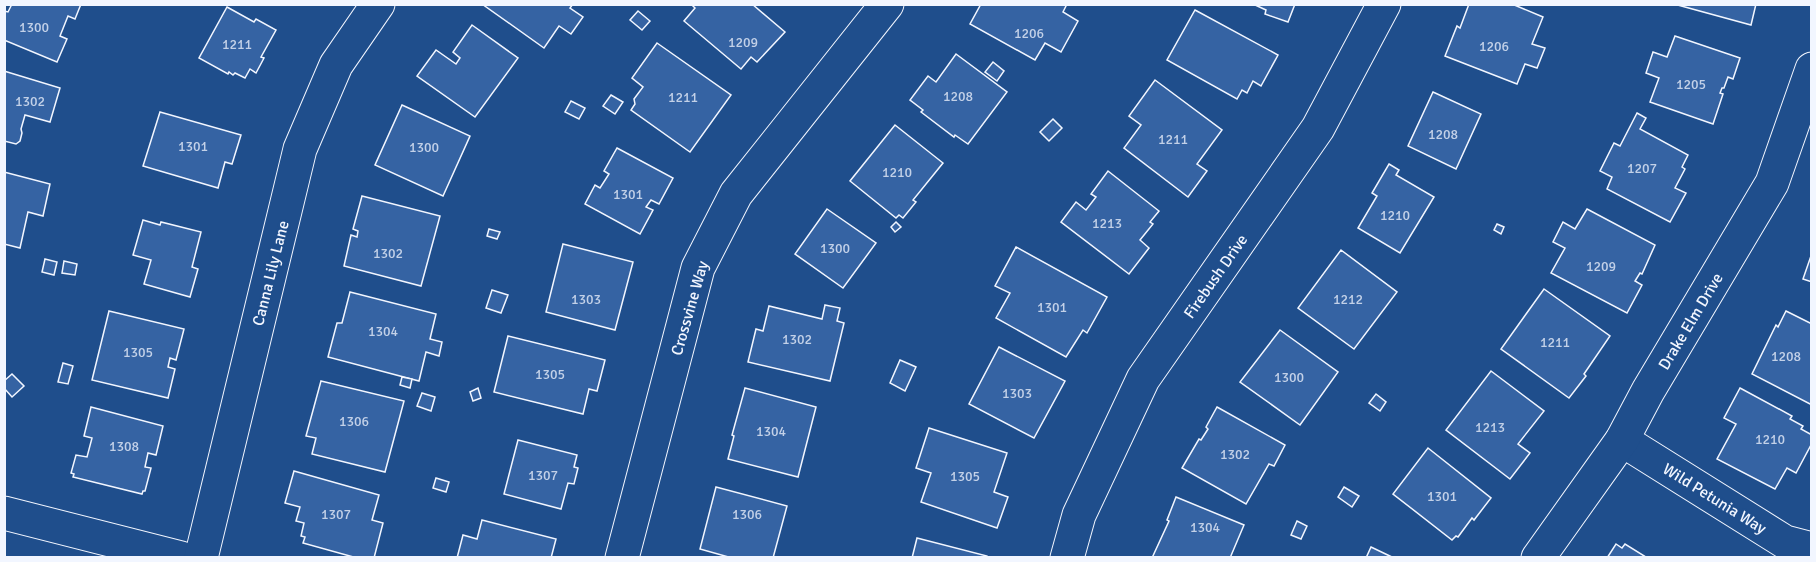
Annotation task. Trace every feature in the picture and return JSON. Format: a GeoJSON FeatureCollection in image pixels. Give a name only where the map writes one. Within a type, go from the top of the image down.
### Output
{"type":"FeatureCollection","features":[{"type":"Feature","properties":{"kind":"street","name":"Canna Lily Lane"},"geometry":{"type":"LineString","coordinates":[[201,558],[300,149],[336,65],[378,4]]}},
{"type":"Feature","properties":{"kind":"street","name":"Crossvine Way"},"geometry":{"type":"LineString","coordinates":[[622,558],[698,268],[736,194],[887,4]]}},
{"type":"Feature","properties":{"kind":"street","name":"Firebush Drive"},"geometry":{"type":"LineString","coordinates":[[1067,558],[1079,515],[1143,379],[1318,128],[1384,4]]}},
{"type":"Feature","properties":{"kind":"street","name":"Drake Elm Drive"},"geometry":{"type":"LineString","coordinates":[[1538,558],[1622,440],[1648,391],[1772,183],[1812,69]]}},
{"type":"Feature","properties":{"kind":"street","name":"Wild Petunia Way"},"geometry":{"type":"LineString","coordinates":[[1622,440],[1785,542],[1812,549]]}},
{"type":"Feature","properties":{"kind":"street"},"geometry":{"type":"LineString","coordinates":[[4,513],[181,558]]}},
{"type":"Feature","properties":{"kind":"building"},"geometry":{"type":"Polygon","coordinates":[[[12,4],[81,4],[75,19],[68,16],[60,36],[67,39],[57,62],[4,40],[4,11],[8,12],[12,4]]]}},
{"type":"Feature","properties":{"kind":"building"},"geometry":{"type":"Polygon","coordinates":[[[482,4],[573,4],[570,8],[583,17],[571,34],[559,26],[544,48],[482,4]]]}},
{"type":"Feature","properties":{"kind":"building"},"geometry":{"type":"Polygon","coordinates":[[[691,4],[752,4],[785,32],[757,62],[751,57],[741,69],[684,21],[695,8],[691,4]]]}},
{"type":"Feature","properties":{"kind":"building"},"geometry":{"type":"Polygon","coordinates":[[[981,4],[1067,4],[1063,12],[1078,21],[1061,52],[1045,43],[1035,60],[970,24],[981,4]]]}},
{"type":"Feature","properties":{"kind":"building"},"geometry":{"type":"Polygon","coordinates":[[[1253,4],[1295,4],[1288,22],[1265,14],[1266,10],[1253,4]]]}},
{"type":"Feature","properties":{"kind":"building"},"geometry":{"type":"Polygon","coordinates":[[[1469,4],[1512,4],[1543,17],[1532,44],[1545,48],[1537,68],[1525,64],[1517,84],[1445,56],[1457,26],[1460,28],[1469,4]]]}},
{"type":"Feature","properties":{"kind":"building"},"geometry":{"type":"Polygon","coordinates":[[[1674,4],[1756,4],[1751,25],[1674,4]]]}},
{"type":"Feature","properties":{"kind":"building"},"geometry":{"type":"Polygon","coordinates":[[[227,7],[254,22],[256,19],[276,30],[261,57],[264,58],[256,73],[250,69],[245,78],[235,73],[233,75],[229,72],[228,74],[199,58],[227,7]]]}},
{"type":"Feature","properties":{"kind":"building"},"geometry":{"type":"Polygon","coordinates":[[[1195,10],[1278,55],[1261,86],[1253,81],[1247,93],[1242,90],[1237,99],[1167,60],[1195,10]]]}},
{"type":"Feature","properties":{"kind":"building"},"geometry":{"type":"Polygon","coordinates":[[[638,11],[650,21],[642,30],[630,20],[638,11]]]}},
{"type":"Feature","properties":{"kind":"building"},"geometry":{"type":"Polygon","coordinates":[[[472,25],[518,58],[475,117],[417,76],[436,50],[456,64],[460,58],[453,52],[472,25]]]}},
{"type":"Feature","properties":{"kind":"building"},"geometry":{"type":"Polygon","coordinates":[[[1675,36],[1740,58],[1733,79],[1728,77],[1722,88],[1720,93],[1723,94],[1713,124],[1650,102],[1659,78],[1646,73],[1653,52],[1667,57],[1675,36]]]}},
{"type":"Feature","properties":{"kind":"building"},"geometry":{"type":"Polygon","coordinates":[[[657,43],[731,95],[690,152],[631,110],[635,104],[634,99],[643,87],[632,78],[657,43]]]}},
{"type":"Feature","properties":{"kind":"building"},"geometry":{"type":"Polygon","coordinates":[[[956,54],[1007,92],[968,144],[955,135],[954,137],[921,112],[923,110],[910,100],[928,76],[936,82],[956,54]]]}},
{"type":"Feature","properties":{"kind":"building"},"geometry":{"type":"Polygon","coordinates":[[[993,62],[1004,71],[997,81],[985,72],[993,62]]]}},
{"type":"Feature","properties":{"kind":"building"},"geometry":{"type":"Polygon","coordinates":[[[4,71],[60,88],[50,122],[25,115],[20,141],[16,144],[4,141],[4,71]]]}},
{"type":"Feature","properties":{"kind":"building"},"geometry":{"type":"Polygon","coordinates":[[[1155,80],[1222,130],[1197,164],[1207,171],[1188,197],[1124,148],[1141,125],[1129,116],[1155,80]]]}},
{"type":"Feature","properties":{"kind":"building"},"geometry":{"type":"Polygon","coordinates":[[[1433,92],[1481,114],[1456,169],[1408,146],[1433,92]]]}},
{"type":"Feature","properties":{"kind":"building"},"geometry":{"type":"Polygon","coordinates":[[[611,95],[623,102],[615,114],[603,106],[611,95]]]}},
{"type":"Feature","properties":{"kind":"building"},"geometry":{"type":"Polygon","coordinates":[[[571,101],[585,108],[579,119],[565,112],[571,101]]]}},
{"type":"Feature","properties":{"kind":"building"},"geometry":{"type":"Polygon","coordinates":[[[402,105],[470,136],[443,196],[375,165],[402,105]]]}},
{"type":"Feature","properties":{"kind":"building"},"geometry":{"type":"Polygon","coordinates":[[[160,112],[241,135],[232,164],[225,162],[218,188],[143,166],[160,112]]]}},
{"type":"Feature","properties":{"kind":"building"},"geometry":{"type":"Polygon","coordinates":[[[1637,113],[1646,118],[1640,129],[1688,155],[1682,167],[1685,169],[1675,188],[1686,193],[1670,222],[1607,189],[1612,177],[1600,171],[1614,143],[1620,146],[1637,113]]]}},
{"type":"Feature","properties":{"kind":"building"},"geometry":{"type":"Polygon","coordinates":[[[1053,119],[1062,128],[1049,141],[1040,132],[1053,119]]]}},
{"type":"Feature","properties":{"kind":"building"},"geometry":{"type":"Polygon","coordinates":[[[895,125],[943,163],[913,200],[916,202],[903,218],[899,215],[896,218],[850,181],[895,125]]]}},
{"type":"Feature","properties":{"kind":"building"},"geometry":{"type":"Polygon","coordinates":[[[617,148],[673,178],[659,204],[651,200],[646,207],[653,210],[640,234],[585,204],[595,185],[600,188],[609,174],[604,171],[617,148]]]}},
{"type":"Feature","properties":{"kind":"building"},"geometry":{"type":"Polygon","coordinates":[[[1389,164],[1399,170],[1396,175],[1434,197],[1400,253],[1358,228],[1377,196],[1372,193],[1389,164]]]}},
{"type":"Feature","properties":{"kind":"building"},"geometry":{"type":"Polygon","coordinates":[[[1108,171],[1159,211],[1150,222],[1153,224],[1140,240],[1149,248],[1129,274],[1061,222],[1076,202],[1086,210],[1096,197],[1091,194],[1108,171]]]}},
{"type":"Feature","properties":{"kind":"building"},"geometry":{"type":"Polygon","coordinates":[[[4,172],[50,184],[43,216],[28,212],[20,248],[4,244],[4,172]]]}},
{"type":"Feature","properties":{"kind":"building"},"geometry":{"type":"Polygon","coordinates":[[[362,196],[440,216],[421,286],[344,266],[351,235],[357,237],[358,231],[353,229],[362,196]]]}},
{"type":"Feature","properties":{"kind":"building"},"geometry":{"type":"Polygon","coordinates":[[[827,209],[876,243],[843,288],[795,254],[827,209]]]}},
{"type":"Feature","properties":{"kind":"building"},"geometry":{"type":"Polygon","coordinates":[[[1587,209],[1655,245],[1642,274],[1640,273],[1635,281],[1642,285],[1627,313],[1551,273],[1565,248],[1553,242],[1563,222],[1575,229],[1587,209]]]}},
{"type":"Feature","properties":{"kind":"building"},"geometry":{"type":"Polygon","coordinates":[[[143,220],[201,232],[192,267],[198,269],[190,297],[144,284],[151,260],[133,255],[143,220]]]}},
{"type":"Feature","properties":{"kind":"building"},"geometry":{"type":"Polygon","coordinates":[[[896,222],[901,227],[895,232],[891,227],[896,222]]]}},
{"type":"Feature","properties":{"kind":"building"},"geometry":{"type":"Polygon","coordinates":[[[1497,224],[1504,227],[1501,234],[1494,230],[1497,224]]]}},
{"type":"Feature","properties":{"kind":"building"},"geometry":{"type":"Polygon","coordinates":[[[489,229],[500,232],[497,239],[487,236],[489,229]]]}},
{"type":"Feature","properties":{"kind":"building"},"geometry":{"type":"Polygon","coordinates":[[[563,244],[633,262],[615,330],[546,312],[563,244]]]}},
{"type":"Feature","properties":{"kind":"building"},"geometry":{"type":"Polygon","coordinates":[[[1016,247],[1107,297],[1087,333],[1083,330],[1066,357],[996,318],[1010,293],[995,286],[1016,247]]]}},
{"type":"Feature","properties":{"kind":"building"},"geometry":{"type":"Polygon","coordinates":[[[1341,250],[1397,292],[1354,349],[1298,308],[1341,250]]]}},
{"type":"Feature","properties":{"kind":"building"},"geometry":{"type":"Polygon","coordinates":[[[1812,253],[1812,282],[1803,279],[1812,253]]]}},
{"type":"Feature","properties":{"kind":"building"},"geometry":{"type":"Polygon","coordinates":[[[45,259],[57,262],[54,275],[42,272],[45,259]]]}},
{"type":"Feature","properties":{"kind":"building"},"geometry":{"type":"Polygon","coordinates":[[[64,261],[77,264],[75,275],[62,273],[64,261]]]}},
{"type":"Feature","properties":{"kind":"building"},"geometry":{"type":"Polygon","coordinates":[[[1544,289],[1610,336],[1584,374],[1586,376],[1569,398],[1501,349],[1544,289]]]}},
{"type":"Feature","properties":{"kind":"building"},"geometry":{"type":"Polygon","coordinates":[[[492,290],[508,295],[501,313],[486,308],[492,290]]]}},
{"type":"Feature","properties":{"kind":"building"},"geometry":{"type":"Polygon","coordinates":[[[350,292],[436,314],[430,339],[442,342],[439,356],[426,352],[419,381],[328,357],[337,323],[342,323],[350,292]]]}},
{"type":"Feature","properties":{"kind":"building"},"geometry":{"type":"Polygon","coordinates":[[[825,305],[840,308],[837,321],[844,323],[830,381],[748,362],[756,329],[763,331],[769,306],[822,319],[825,305]]]}},
{"type":"Feature","properties":{"kind":"building"},"geometry":{"type":"Polygon","coordinates":[[[109,311],[184,329],[176,360],[170,358],[168,367],[175,369],[168,398],[92,380],[109,311]]]}},
{"type":"Feature","properties":{"kind":"building"},"geometry":{"type":"Polygon","coordinates":[[[1786,311],[1812,324],[1812,405],[1752,374],[1776,325],[1778,327],[1786,311]]]}},
{"type":"Feature","properties":{"kind":"building"},"geometry":{"type":"Polygon","coordinates":[[[1280,330],[1338,372],[1300,425],[1240,382],[1280,330]]]}},
{"type":"Feature","properties":{"kind":"building"},"geometry":{"type":"Polygon","coordinates":[[[508,336],[605,360],[597,391],[589,389],[583,414],[494,392],[508,336]]]}},
{"type":"Feature","properties":{"kind":"building"},"geometry":{"type":"Polygon","coordinates":[[[999,347],[1065,381],[1034,438],[969,404],[999,347]]]}},
{"type":"Feature","properties":{"kind":"building"},"geometry":{"type":"Polygon","coordinates":[[[900,360],[916,367],[905,391],[890,383],[900,360]]]}},
{"type":"Feature","properties":{"kind":"building"},"geometry":{"type":"Polygon","coordinates":[[[63,363],[73,366],[68,384],[58,382],[63,363]]]}},
{"type":"Feature","properties":{"kind":"building"},"geometry":{"type":"Polygon","coordinates":[[[1491,371],[1544,411],[1518,444],[1530,453],[1510,479],[1446,430],[1491,371]]]}},
{"type":"Feature","properties":{"kind":"building"},"geometry":{"type":"Polygon","coordinates":[[[12,374],[24,386],[12,397],[4,388],[4,381],[12,374]]]}},
{"type":"Feature","properties":{"kind":"building"},"geometry":{"type":"Polygon","coordinates":[[[402,377],[412,379],[410,388],[400,385],[402,377]]]}},
{"type":"Feature","properties":{"kind":"building"},"geometry":{"type":"Polygon","coordinates":[[[321,381],[404,401],[385,472],[312,454],[316,438],[306,436],[321,381]]]}},
{"type":"Feature","properties":{"kind":"building"},"geometry":{"type":"Polygon","coordinates":[[[478,388],[481,398],[473,401],[470,392],[478,388]]]}},
{"type":"Feature","properties":{"kind":"building"},"geometry":{"type":"Polygon","coordinates":[[[745,388],[816,407],[798,477],[728,459],[745,388]]]}},
{"type":"Feature","properties":{"kind":"building"},"geometry":{"type":"Polygon","coordinates":[[[1740,388],[1792,416],[1790,419],[1803,426],[1801,429],[1812,435],[1812,443],[1796,473],[1787,468],[1775,489],[1717,459],[1736,424],[1724,418],[1740,388]]]}},
{"type":"Feature","properties":{"kind":"building"},"geometry":{"type":"Polygon","coordinates":[[[422,393],[435,397],[431,411],[417,406],[422,393]]]}},
{"type":"Feature","properties":{"kind":"building"},"geometry":{"type":"Polygon","coordinates":[[[1376,394],[1386,402],[1380,411],[1369,403],[1376,394]]]}},
{"type":"Feature","properties":{"kind":"building"},"geometry":{"type":"Polygon","coordinates":[[[91,407],[163,426],[156,455],[148,453],[145,467],[151,468],[145,491],[142,494],[73,477],[74,474],[71,473],[76,455],[87,457],[92,438],[84,436],[91,407]]]}},
{"type":"Feature","properties":{"kind":"building"},"geometry":{"type":"Polygon","coordinates":[[[1217,407],[1285,445],[1274,466],[1269,464],[1246,504],[1182,468],[1199,439],[1201,440],[1208,429],[1206,427],[1217,407]]]}},
{"type":"Feature","properties":{"kind":"building"},"geometry":{"type":"Polygon","coordinates":[[[929,428],[1007,453],[994,492],[1008,497],[997,528],[921,502],[931,473],[916,468],[929,428]]]}},
{"type":"Feature","properties":{"kind":"building"},"geometry":{"type":"Polygon","coordinates":[[[518,440],[577,455],[574,467],[578,468],[574,484],[568,483],[561,509],[504,494],[518,440]]]}},
{"type":"Feature","properties":{"kind":"building"},"geometry":{"type":"Polygon","coordinates":[[[1428,448],[1491,498],[1474,520],[1472,518],[1458,537],[1452,540],[1393,494],[1428,448]]]}},
{"type":"Feature","properties":{"kind":"building"},"geometry":{"type":"Polygon","coordinates":[[[294,471],[379,495],[372,520],[383,523],[374,558],[357,558],[303,543],[305,537],[301,536],[304,523],[296,521],[300,507],[285,503],[294,471]]]}},
{"type":"Feature","properties":{"kind":"building"},"geometry":{"type":"Polygon","coordinates":[[[436,478],[449,482],[446,492],[433,488],[436,478]]]}},
{"type":"Feature","properties":{"kind":"building"},"geometry":{"type":"Polygon","coordinates":[[[716,487],[787,506],[773,558],[732,558],[700,549],[716,487]]]}},
{"type":"Feature","properties":{"kind":"building"},"geometry":{"type":"Polygon","coordinates":[[[1344,487],[1359,496],[1352,507],[1338,497],[1344,487]]]}},
{"type":"Feature","properties":{"kind":"building"},"geometry":{"type":"Polygon","coordinates":[[[1176,497],[1244,525],[1230,558],[1152,558],[1169,521],[1167,520],[1176,497]]]}},
{"type":"Feature","properties":{"kind":"building"},"geometry":{"type":"Polygon","coordinates":[[[482,520],[556,539],[551,558],[457,558],[463,535],[477,539],[482,520]]]}},
{"type":"Feature","properties":{"kind":"building"},"geometry":{"type":"Polygon","coordinates":[[[1297,521],[1307,526],[1301,539],[1291,535],[1297,521]]]}},
{"type":"Feature","properties":{"kind":"building"},"geometry":{"type":"Polygon","coordinates":[[[917,538],[987,556],[987,558],[912,558],[917,538]]]}},
{"type":"Feature","properties":{"kind":"building"},"geometry":{"type":"Polygon","coordinates":[[[1616,544],[1622,548],[1625,544],[1646,557],[1607,558],[1616,544]]]}},
{"type":"Feature","properties":{"kind":"building"},"geometry":{"type":"Polygon","coordinates":[[[1371,547],[1394,558],[1366,558],[1371,547]]]}}]}
